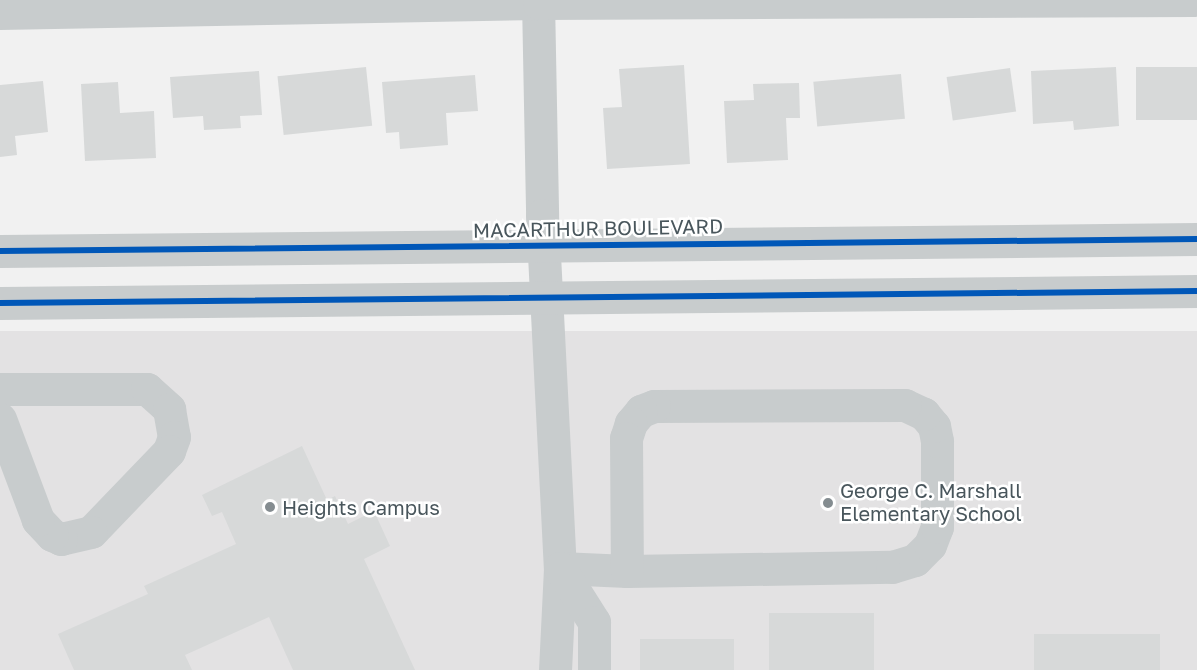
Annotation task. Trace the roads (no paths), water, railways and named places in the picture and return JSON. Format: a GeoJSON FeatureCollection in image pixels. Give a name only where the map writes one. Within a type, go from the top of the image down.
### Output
{"type":"FeatureCollection","features":[{"type":"Feature","properties":{"kind":"street"},"geometry":{"type":"LineString","coordinates":[[0,13],[103,6],[1193,0]]}},
{"type":"Feature","properties":{"kind":"street"},"geometry":{"type":"LineString","coordinates":[[538,2],[544,245],[560,568],[555,670]]}},
{"type":"Feature","properties":{"kind":"street","name":"MACARTHUR BOULEVARD"},"geometry":{"type":"LineString","coordinates":[[0,251],[1197,238]]}},
{"type":"Feature","properties":{"kind":"street"},"geometry":{"type":"LineString","coordinates":[[0,303],[1197,291]]}},
{"type":"Feature","properties":{"kind":"street"},"geometry":{"type":"LineString","coordinates":[[0,389],[147,389],[169,409],[174,437],[169,451],[91,532],[62,539],[52,535],[38,520],[0,419]]}},
{"type":"Feature","properties":{"kind":"street"},"geometry":{"type":"LineString","coordinates":[[560,568],[627,571],[892,567],[915,560],[930,545],[937,527],[938,441],[934,426],[924,414],[905,405],[654,406],[641,411],[632,423],[626,438],[627,571]]}},
{"type":"Feature","properties":{"kind":"street"},"geometry":{"type":"LineString","coordinates":[[560,568],[594,622],[594,670]]}},
{"type":"Feature","properties":{"kind":"place","name":"George C. Marshall Elementary School"},"geometry":{"type":"Point","coordinates":[828,503]}},
{"type":"Feature","properties":{"kind":"place","name":"Heights Campus"},"geometry":{"type":"Point","coordinates":[270,507]}}]}
